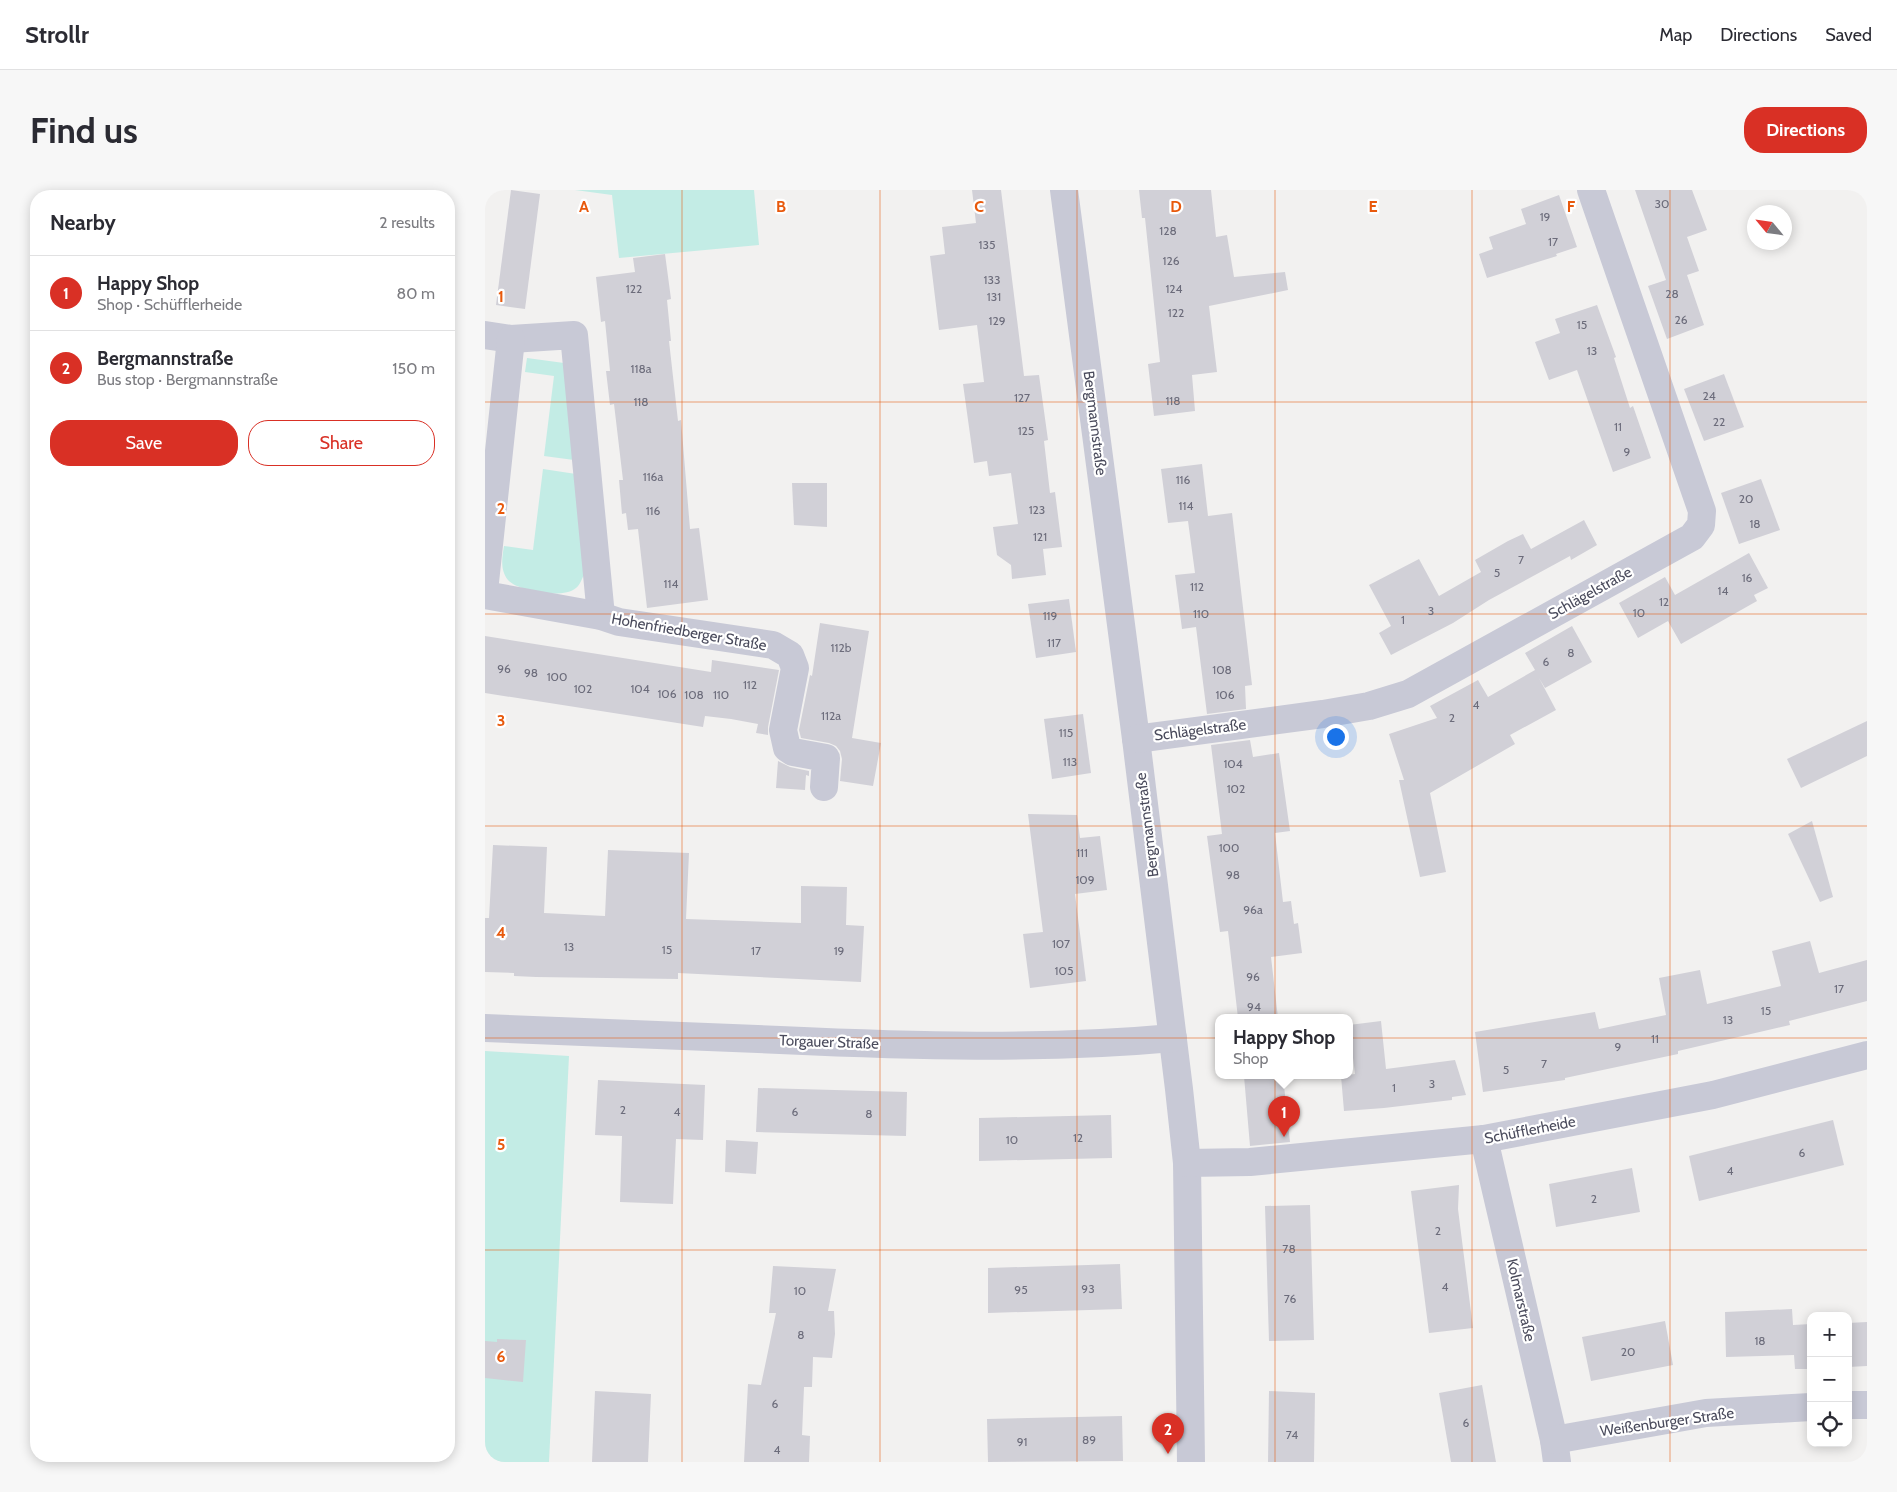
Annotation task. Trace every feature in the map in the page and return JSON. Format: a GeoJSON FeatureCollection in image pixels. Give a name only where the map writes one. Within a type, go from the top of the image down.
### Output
{"type":"FeatureCollection","features":[{"type":"Feature","properties":{"kind":"street","name":"Bergmannstraße"},"geometry":{"type":"LineString","coordinates":[[1064,190],[1136,739],[1187,1163],[1192,1418],[1191,1462]]}},
{"type":"Feature","properties":{"kind":"street","name":"Schlägelstraße"},"geometry":{"type":"LineString","coordinates":[[1136,739],[1323,714],[1369,706],[1408,694],[1692,537],[1701,525],[1702,511],[1591,190]]}},
{"type":"Feature","properties":{"kind":"street","name":"Hohenfriedberger Straße"},"geometry":{"type":"LineString","coordinates":[[485,582],[498,337],[574,335],[601,616]]}},
{"type":"Feature","properties":{"kind":"street","name":"Hohenfriedberger Straße"},"geometry":{"type":"LineString","coordinates":[[485,594],[601,616],[619,622],[773,646],[790,655],[795,668],[783,730],[787,748],[793,752],[826,758],[824,787]]}},
{"type":"Feature","properties":{"kind":"street","name":"Torgauer Straße"},"geometry":{"type":"LineString","coordinates":[[485,1028],[897,1045],[1035,1046],[1116,1043],[1173,1038]]}},
{"type":"Feature","properties":{"kind":"street","name":"Schüfflerheide"},"geometry":{"type":"LineString","coordinates":[[1187,1163],[1250,1162],[1484,1139],[1713,1095],[1867,1055]]}},
{"type":"Feature","properties":{"kind":"street","name":"Kolmarstraße"},"geometry":{"type":"LineString","coordinates":[[1484,1139],[1556,1451]]}},
{"type":"Feature","properties":{"kind":"street"},"geometry":{"type":"LineString","coordinates":[[1852,1406],[1867,1405]]}},
{"type":"Feature","properties":{"kind":"street","name":"Weißenburger Straße"},"geometry":{"type":"LineString","coordinates":[[1556,1451],[1705,1413],[1807,1406]]}},
{"type":"Feature","properties":{"kind":"shaded area"},"geometry":{"type":"Polygon","coordinates":[[[575,190],[754,190],[759,245],[619,258],[612,195],[575,190]]]}},
{"type":"Feature","properties":{"kind":"shaded area"},"geometry":{"type":"Polygon","coordinates":[[[527,358],[564,363],[574,460],[544,456],[554,376],[525,372],[527,358]]]}},
{"type":"Feature","properties":{"kind":"shaded area"},"geometry":{"type":"Polygon","coordinates":[[[543,469],[576,474],[584,574],[576,588],[562,593],[542,593],[522,588],[508,580],[503,568],[504,546],[533,550],[543,469]]]}},
{"type":"Feature","properties":{"kind":"shaded area"},"geometry":{"type":"Polygon","coordinates":[[[485,1051],[569,1056],[549,1462],[485,1462],[485,1051]]]}},
{"type":"Feature","properties":{"kind":"building"},"geometry":{"type":"Polygon","coordinates":[[[511,190],[540,194],[525,309],[496,305],[511,190]]]}},
{"type":"Feature","properties":{"kind":"building"},"geometry":{"type":"Polygon","coordinates":[[[972,190],[1001,190],[1024,376],[1039,375],[1048,440],[1044,441],[1050,493],[1055,492],[1062,547],[1043,549],[1046,575],[1012,579],[1011,565],[997,555],[993,527],[1018,524],[1011,473],[989,476],[987,461],[974,463],[963,384],[984,382],[977,325],[939,330],[930,256],[945,254],[942,227],[976,223],[972,190]]]}},
{"type":"Feature","properties":{"kind":"building"},"geometry":{"type":"Polygon","coordinates":[[[1139,190],[1211,190],[1216,237],[1227,235],[1234,277],[1285,272],[1288,290],[1209,306],[1217,372],[1192,375],[1195,411],[1154,416],[1148,364],[1160,362],[1145,218],[1142,218],[1139,190]]]}},
{"type":"Feature","properties":{"kind":"building"},"geometry":{"type":"Polygon","coordinates":[[[1635,190],[1692,190],[1707,230],[1687,237],[1699,271],[1687,275],[1704,325],[1667,339],[1648,286],[1666,280],[1635,190]]]}},
{"type":"Feature","properties":{"kind":"building"},"geometry":{"type":"Polygon","coordinates":[[[1559,195],[1577,247],[1556,254],[1557,256],[1487,278],[1479,254],[1493,249],[1489,237],[1526,224],[1521,209],[1559,195]]]}},
{"type":"Feature","properties":{"kind":"building"},"geometry":{"type":"Polygon","coordinates":[[[665,254],[671,299],[667,300],[671,341],[669,341],[678,421],[681,420],[690,529],[699,528],[708,600],[647,608],[638,529],[628,530],[626,513],[622,514],[619,480],[623,480],[614,404],[610,405],[606,371],[610,371],[605,321],[601,322],[596,277],[635,272],[633,258],[665,254]]]}},
{"type":"Feature","properties":{"kind":"building"},"geometry":{"type":"Polygon","coordinates":[[[1597,305],[1616,357],[1614,358],[1630,408],[1633,406],[1651,458],[1613,472],[1577,370],[1549,380],[1535,342],[1560,333],[1555,319],[1597,305]]]}},
{"type":"Feature","properties":{"kind":"building"},"geometry":{"type":"Polygon","coordinates":[[[1724,374],[1744,427],[1704,441],[1684,389],[1724,374]]]}},
{"type":"Feature","properties":{"kind":"building"},"geometry":{"type":"Polygon","coordinates":[[[1202,464],[1208,516],[1232,513],[1252,685],[1245,686],[1246,709],[1207,714],[1196,627],[1182,629],[1175,575],[1195,573],[1188,521],[1168,523],[1161,469],[1202,464]]]}},
{"type":"Feature","properties":{"kind":"building"},"geometry":{"type":"Polygon","coordinates":[[[1761,479],[1780,530],[1739,544],[1721,493],[1761,479]]]}},
{"type":"Feature","properties":{"kind":"building"},"geometry":{"type":"Polygon","coordinates":[[[792,483],[827,483],[827,527],[794,525],[792,483]]]}},
{"type":"Feature","properties":{"kind":"building"},"geometry":{"type":"Polygon","coordinates":[[[1584,520],[1597,545],[1571,560],[1570,556],[1489,600],[1453,623],[1391,655],[1379,633],[1391,626],[1369,585],[1419,559],[1439,596],[1481,572],[1475,560],[1508,541],[1523,534],[1531,549],[1584,520]]]}},
{"type":"Feature","properties":{"kind":"building"},"geometry":{"type":"Polygon","coordinates":[[[1749,553],[1768,588],[1754,595],[1757,601],[1681,644],[1668,621],[1638,638],[1619,603],[1665,577],[1675,595],[1749,553]]]}},
{"type":"Feature","properties":{"kind":"building"},"geometry":{"type":"Polygon","coordinates":[[[1069,599],[1076,652],[1036,658],[1028,604],[1069,599]]]}},
{"type":"Feature","properties":{"kind":"building"},"geometry":{"type":"Polygon","coordinates":[[[820,623],[869,631],[852,738],[881,743],[873,786],[840,781],[842,759],[840,751],[836,746],[801,738],[799,730],[810,675],[812,676],[820,623]]]}},
{"type":"Feature","properties":{"kind":"building"},"geometry":{"type":"Polygon","coordinates":[[[1572,626],[1592,662],[1545,688],[1539,678],[1556,710],[1510,735],[1515,744],[1430,793],[1446,872],[1420,877],[1399,780],[1404,780],[1389,734],[1437,718],[1430,706],[1478,680],[1488,697],[1535,670],[1525,653],[1572,626]]]}},
{"type":"Feature","properties":{"kind":"building"},"geometry":{"type":"Polygon","coordinates":[[[485,636],[711,672],[712,660],[779,670],[768,735],[756,733],[758,724],[731,719],[705,716],[703,727],[485,693],[485,636]]]}},
{"type":"Feature","properties":{"kind":"building"},"geometry":{"type":"Polygon","coordinates":[[[1083,714],[1091,773],[1052,779],[1044,719],[1083,714]]]}},
{"type":"Feature","properties":{"kind":"building"},"geometry":{"type":"Polygon","coordinates":[[[1867,721],[1867,756],[1801,788],[1787,759],[1867,721]]]}},
{"type":"Feature","properties":{"kind":"building"},"geometry":{"type":"Polygon","coordinates":[[[1250,740],[1253,757],[1279,753],[1290,831],[1275,833],[1283,902],[1291,901],[1294,924],[1298,923],[1302,953],[1271,957],[1278,1014],[1238,1014],[1228,931],[1220,932],[1207,836],[1222,834],[1211,745],[1250,740]]]}},
{"type":"Feature","properties":{"kind":"building"},"geometry":{"type":"Polygon","coordinates":[[[778,761],[790,767],[809,771],[809,776],[806,775],[805,790],[776,788],[778,761]]]}},
{"type":"Feature","properties":{"kind":"building"},"geometry":{"type":"Polygon","coordinates":[[[1028,814],[1077,815],[1080,838],[1100,836],[1107,890],[1075,894],[1086,981],[1030,988],[1023,934],[1043,932],[1028,814]]]}},
{"type":"Feature","properties":{"kind":"building"},"geometry":{"type":"Polygon","coordinates":[[[1812,821],[1833,897],[1820,902],[1788,834],[1812,821]]]}},
{"type":"Feature","properties":{"kind":"building"},"geometry":{"type":"Polygon","coordinates":[[[493,845],[547,847],[544,913],[605,916],[608,850],[689,853],[686,919],[801,923],[801,886],[847,887],[846,925],[864,926],[861,982],[678,973],[678,979],[536,977],[514,976],[514,973],[485,972],[485,918],[489,918],[493,845]]]}},
{"type":"Feature","properties":{"kind":"building"},"geometry":{"type":"Polygon","coordinates":[[[1810,941],[1819,973],[1867,960],[1867,1001],[1789,1021],[1790,1025],[1678,1051],[1678,1054],[1565,1078],[1565,1080],[1483,1092],[1475,1032],[1595,1012],[1599,1029],[1666,1015],[1659,978],[1700,970],[1707,1004],[1781,986],[1772,951],[1810,941]]]}},
{"type":"Feature","properties":{"kind":"building"},"geometry":{"type":"Polygon","coordinates":[[[1381,1021],[1386,1069],[1455,1060],[1466,1095],[1452,1097],[1452,1100],[1344,1111],[1341,1079],[1353,1079],[1353,1074],[1355,1074],[1353,1024],[1381,1021]]]}},
{"type":"Feature","properties":{"kind":"building"},"geometry":{"type":"Polygon","coordinates":[[[1244,1079],[1283,1079],[1290,1142],[1250,1146],[1244,1079]]]}},
{"type":"Feature","properties":{"kind":"building"},"geometry":{"type":"Polygon","coordinates":[[[598,1080],[705,1085],[703,1140],[676,1139],[673,1204],[620,1202],[622,1136],[595,1135],[598,1080]]]}},
{"type":"Feature","properties":{"kind":"building"},"geometry":{"type":"Polygon","coordinates":[[[758,1088],[907,1092],[906,1136],[756,1132],[758,1088]]]}},
{"type":"Feature","properties":{"kind":"building"},"geometry":{"type":"Polygon","coordinates":[[[1111,1115],[1112,1158],[979,1161],[979,1118],[1111,1115]]]}},
{"type":"Feature","properties":{"kind":"building"},"geometry":{"type":"Polygon","coordinates":[[[1833,1120],[1844,1165],[1699,1201],[1689,1156],[1833,1120]]]}},
{"type":"Feature","properties":{"kind":"building"},"geometry":{"type":"Polygon","coordinates":[[[726,1140],[758,1142],[756,1174],[725,1172],[726,1140]]]}},
{"type":"Feature","properties":{"kind":"building"},"geometry":{"type":"Polygon","coordinates":[[[1632,1168],[1640,1212],[1556,1227],[1549,1184],[1632,1168]]]}},
{"type":"Feature","properties":{"kind":"building"},"geometry":{"type":"Polygon","coordinates":[[[1459,1185],[1458,1209],[1473,1328],[1429,1333],[1411,1191],[1459,1185]]]}},
{"type":"Feature","properties":{"kind":"building"},"geometry":{"type":"Polygon","coordinates":[[[1310,1205],[1314,1340],[1269,1341],[1265,1206],[1310,1205]]]}},
{"type":"Feature","properties":{"kind":"building"},"geometry":{"type":"Polygon","coordinates":[[[1120,1264],[1122,1309],[988,1313],[988,1268],[1120,1264]]]}},
{"type":"Feature","properties":{"kind":"building"},"geometry":{"type":"Polygon","coordinates":[[[773,1266],[836,1269],[828,1311],[834,1311],[835,1334],[832,1358],[813,1357],[812,1387],[804,1387],[802,1435],[810,1436],[809,1462],[744,1462],[748,1384],[761,1385],[776,1313],[769,1313],[773,1266]]]}},
{"type":"Feature","properties":{"kind":"building"},"geometry":{"type":"Polygon","coordinates":[[[1792,1309],[1793,1325],[1807,1324],[1807,1369],[1795,1369],[1794,1355],[1726,1357],[1725,1312],[1792,1309]]]}},
{"type":"Feature","properties":{"kind":"building"},"geometry":{"type":"Polygon","coordinates":[[[1665,1321],[1673,1365],[1591,1381],[1582,1337],[1665,1321]]]}},
{"type":"Feature","properties":{"kind":"building"},"geometry":{"type":"Polygon","coordinates":[[[1867,1322],[1867,1366],[1852,1367],[1852,1323],[1867,1322]]]}},
{"type":"Feature","properties":{"kind":"building"},"geometry":{"type":"Polygon","coordinates":[[[497,1339],[526,1340],[523,1382],[485,1378],[485,1341],[497,1342],[497,1339]]]}},
{"type":"Feature","properties":{"kind":"building"},"geometry":{"type":"Polygon","coordinates":[[[1482,1385],[1496,1462],[1451,1462],[1439,1393],[1482,1385]]]}},
{"type":"Feature","properties":{"kind":"building"},"geometry":{"type":"Polygon","coordinates":[[[595,1391],[651,1394],[648,1462],[592,1462],[595,1391]]]}},
{"type":"Feature","properties":{"kind":"building"},"geometry":{"type":"Polygon","coordinates":[[[1269,1391],[1315,1393],[1314,1462],[1268,1462],[1269,1391]]]}},
{"type":"Feature","properties":{"kind":"building"},"geometry":{"type":"Polygon","coordinates":[[[1122,1416],[1123,1461],[988,1462],[987,1419],[1122,1416]]]}},
{"type":"Feature","properties":{"kind":"place","name":"Happy Shop"},"geometry":{"type":"Point","coordinates":[1284,1137]}},
{"type":"Feature","properties":{"kind":"place","name":"Bergmannstraße"},"geometry":{"type":"Point","coordinates":[1168,1454]}}]}
